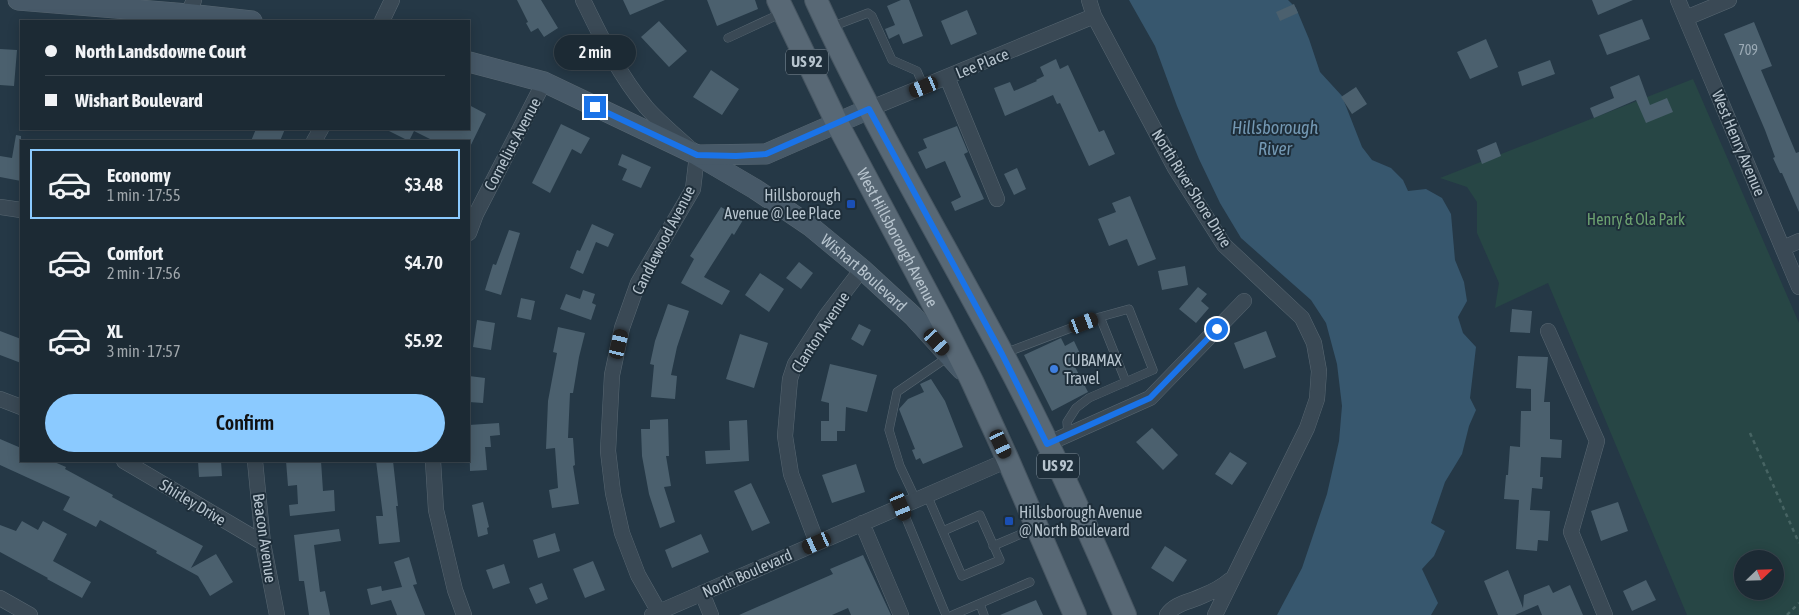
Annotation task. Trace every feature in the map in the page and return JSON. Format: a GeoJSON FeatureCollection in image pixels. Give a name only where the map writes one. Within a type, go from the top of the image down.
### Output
{"type":"FeatureCollection","features":[{"type":"Feature","properties":{"kind":"main road","name":"US 92"},"geometry":{"type":"LineString","coordinates":[[816,0],[869,109],[1002,354],[1076,502],[1125,615]]}},
{"type":"Feature","properties":{"kind":"main road","name":"West Hillsborough Avenue"},"geometry":{"type":"LineString","coordinates":[[781,6],[837,123],[972,381],[1075,615]]}},
{"type":"Feature","properties":{"kind":"street"},"geometry":{"type":"LineString","coordinates":[[18,0],[191,7],[248,20]]}},
{"type":"Feature","properties":{"kind":"street"},"geometry":{"type":"LineString","coordinates":[[382,20],[392,0]]}},
{"type":"Feature","properties":{"kind":"street"},"geometry":{"type":"LineString","coordinates":[[583,0],[607,48],[632,88],[647,108],[697,155],[766,154],[869,109]]}},
{"type":"Feature","properties":{"kind":"street","name":"North River Shore Drive"},"geometry":{"type":"LineString","coordinates":[[1088,0],[1094,16],[1175,168],[1224,244],[1302,318],[1314,343],[1319,371],[1318,390],[1317,399],[1307,428],[1214,615]]}},
{"type":"Feature","properties":{"kind":"street","name":"West Henry Avenue"},"geometry":{"type":"LineString","coordinates":[[1678,0],[1799,287]]}},
{"type":"Feature","properties":{"kind":"street"},"geometry":{"type":"LineString","coordinates":[[1686,18],[1729,0]]}},
{"type":"Feature","properties":{"kind":"street","name":"Lee Place"},"geometry":{"type":"LineString","coordinates":[[869,109],[1094,16]]}},
{"type":"Feature","properties":{"kind":"street","name":"Wishart Boulevard"},"geometry":{"type":"LineString","coordinates":[[470,62],[544,82],[697,155],[755,189],[810,226],[862,269],[913,316],[972,381]]}},
{"type":"Feature","properties":{"kind":"street"},"geometry":{"type":"LineString","coordinates":[[947,77],[997,199]]}},
{"type":"Feature","properties":{"kind":"street","name":"Cornelius Avenue"},"geometry":{"type":"LineString","coordinates":[[470,230],[476,214],[544,82]]}},
{"type":"Feature","properties":{"kind":"street","name":"Candlewood Avenue"},"geometry":{"type":"LineString","coordinates":[[655,614],[622,533],[613,493],[608,451],[612,375],[622,328],[638,283],[693,189],[697,155]]}},
{"type":"Feature","properties":{"kind":"street"},"geometry":{"type":"LineString","coordinates":[[0,206],[20,210]]}},
{"type":"Feature","properties":{"kind":"street"},"geometry":{"type":"LineString","coordinates":[[1783,248],[1799,241]]}},
{"type":"Feature","properties":{"kind":"street","name":"Clanton Avenue"},"geometry":{"type":"LineString","coordinates":[[817,543],[791,474],[786,436],[790,379],[795,364],[826,316],[862,269]]}},
{"type":"Feature","properties":{"kind":"street"},"geometry":{"type":"LineString","coordinates":[[1047,444],[1150,398],[1244,302]]}},
{"type":"Feature","properties":{"kind":"street"},"geometry":{"type":"LineString","coordinates":[[1548,330],[1597,441],[1571,532],[1606,615]]}},
{"type":"Feature","properties":{"kind":"street"},"geometry":{"type":"LineString","coordinates":[[0,399],[20,407]]}},
{"type":"Feature","properties":{"kind":"street","name":"North Boulevard"},"geometry":{"type":"LineString","coordinates":[[655,614],[1008,460]]}},
{"type":"Feature","properties":{"kind":"street","name":"Shirley Drive"},"geometry":{"type":"LineString","coordinates":[[126,462],[263,543]]}},
{"type":"Feature","properties":{"kind":"street","name":"Beacon Avenue"},"geometry":{"type":"LineString","coordinates":[[255,462],[263,543],[277,615]]}},
{"type":"Feature","properties":{"kind":"street"},"geometry":{"type":"LineString","coordinates":[[433,462],[436,510],[455,590],[464,615]]}},
{"type":"Feature","properties":{"kind":"street"},"geometry":{"type":"LineString","coordinates":[[862,523],[901,615]]}},
{"type":"Feature","properties":{"kind":"street"},"geometry":{"type":"LineString","coordinates":[[1168,615],[1173,607],[1223,586],[1231,579]]}},
{"type":"Feature","properties":{"kind":"street"},"geometry":{"type":"LineString","coordinates":[[702,593],[711,615]]}},
{"type":"Feature","properties":{"kind":"street"},"geometry":{"type":"LineString","coordinates":[[0,598],[30,615]]}},
{"type":"Feature","properties":{"kind":"lane"},"geometry":{"type":"LineString","coordinates":[[728,38],[781,6]]}},
{"type":"Feature","properties":{"kind":"lane"},"geometry":{"type":"LineString","coordinates":[[829,28],[868,13],[872,16],[892,60],[917,71],[924,87]]}},
{"type":"Feature","properties":{"kind":"lane"},"geometry":{"type":"LineString","coordinates":[[1002,354],[1100,317],[1129,309],[1153,370],[1089,398],[1076,408],[1067,422],[1068,435]]}},
{"type":"Feature","properties":{"kind":"lane"},"geometry":{"type":"LineString","coordinates":[[1100,317],[1126,382]]}},
{"type":"Feature","properties":{"kind":"lane"},"geometry":{"type":"LineString","coordinates":[[943,531],[980,515],[1000,560],[962,576],[943,531],[900,466],[889,430],[897,392],[949,356]]}},
{"type":"Feature","properties":{"kind":"lane"},"geometry":{"type":"LineString","coordinates":[[901,506],[946,615]]}},
{"type":"Feature","properties":{"kind":"lane"},"geometry":{"type":"LineString","coordinates":[[993,546],[1037,527]]}},
{"type":"Feature","properties":{"kind":"lane"},"geometry":{"type":"LineString","coordinates":[[953,615],[1030,582]]}},
{"type":"Feature","properties":{"kind":"lane"},"geometry":{"type":"LineString","coordinates":[[980,604],[984,615]]}},
{"type":"Feature","properties":{"kind":"path"},"geometry":{"type":"LineString","coordinates":[[1750,433],[1799,543]]}},
{"type":"Feature","properties":{"kind":"path"},"geometry":{"type":"LineString","coordinates":[[1787,615],[1799,603]]}},
{"type":"Feature","properties":{"kind":"green space","name":"Henry & Ola Park"},"geometry":{"type":"Polygon","coordinates":[[[1693,79],[1799,323],[1799,615],[1687,615],[1548,283],[1495,308],[1499,283],[1477,233],[1477,202],[1467,187],[1440,178],[1693,79]]]}},
{"type":"Feature","properties":{"kind":"water","name":"Hillsborough River"},"geometry":{"type":"Polygon","coordinates":[[[1129,0],[1288,0],[1296,8],[1320,72],[1342,96],[1362,147],[1372,160],[1391,168],[1403,180],[1408,191],[1426,189],[1442,198],[1451,214],[1455,260],[1464,282],[1467,301],[1458,317],[1463,333],[1476,347],[1470,398],[1476,410],[1469,426],[1462,454],[1445,482],[1431,523],[1445,531],[1434,556],[1422,569],[1438,603],[1431,615],[1277,615],[1302,568],[1327,494],[1339,441],[1342,406],[1337,364],[1326,323],[1311,300],[1241,238],[1220,203],[1177,106],[1155,46],[1129,0]]]}},
{"type":"Feature","properties":{"kind":"building"},"geometry":{"type":"Polygon","coordinates":[[[517,0],[541,0],[558,28],[544,37],[538,28],[531,32],[517,0]]]}},
{"type":"Feature","properties":{"kind":"building"},"geometry":{"type":"Polygon","coordinates":[[[623,0],[665,0],[630,15],[623,0]]]}},
{"type":"Feature","properties":{"kind":"building"},"geometry":{"type":"Polygon","coordinates":[[[707,0],[755,0],[758,9],[717,26],[707,0]]]}},
{"type":"Feature","properties":{"kind":"building"},"geometry":{"type":"Polygon","coordinates":[[[901,0],[909,0],[923,36],[903,44],[899,34],[889,39],[885,29],[895,25],[887,6],[901,0]]]}},
{"type":"Feature","properties":{"kind":"building"},"geometry":{"type":"Polygon","coordinates":[[[1592,0],[1633,0],[1598,15],[1592,0]]]}},
{"type":"Feature","properties":{"kind":"building"},"geometry":{"type":"Polygon","coordinates":[[[1294,4],[1298,13],[1280,21],[1276,12],[1294,4]]]}},
{"type":"Feature","properties":{"kind":"building"},"geometry":{"type":"Polygon","coordinates":[[[967,10],[977,34],[951,45],[941,21],[967,10]]]}},
{"type":"Feature","properties":{"kind":"building"},"geometry":{"type":"Polygon","coordinates":[[[1642,19],[1650,39],[1607,55],[1599,35],[1642,19]]]}},
{"type":"Feature","properties":{"kind":"building"},"geometry":{"type":"Polygon","coordinates":[[[659,21],[687,51],[669,67],[641,37],[659,21]]]}},
{"type":"Feature","properties":{"kind":"building"},"geometry":{"type":"Polygon","coordinates":[[[1754,22],[1772,66],[1761,70],[1796,153],[1799,152],[1799,212],[1782,173],[1780,173],[1773,158],[1775,157],[1765,130],[1724,34],[1754,22]]]}},
{"type":"Feature","properties":{"kind":"building"},"geometry":{"type":"Polygon","coordinates":[[[1486,39],[1498,67],[1470,79],[1457,52],[1486,39]]]}},
{"type":"Feature","properties":{"kind":"building"},"geometry":{"type":"Polygon","coordinates":[[[0,49],[17,50],[14,86],[0,85],[0,49]]]}},
{"type":"Feature","properties":{"kind":"building"},"geometry":{"type":"Polygon","coordinates":[[[1056,59],[1060,69],[1068,65],[1099,132],[1104,130],[1115,154],[1089,166],[1060,103],[1057,104],[1053,95],[1005,116],[994,88],[1010,82],[1014,91],[1037,81],[1044,76],[1040,67],[1056,59]]]}},
{"type":"Feature","properties":{"kind":"building"},"geometry":{"type":"Polygon","coordinates":[[[1550,60],[1555,74],[1522,86],[1518,72],[1550,60]]]}},
{"type":"Feature","properties":{"kind":"building"},"geometry":{"type":"Polygon","coordinates":[[[711,70],[739,89],[722,115],[693,97],[711,70]]]}},
{"type":"Feature","properties":{"kind":"building"},"geometry":{"type":"Polygon","coordinates":[[[1639,75],[1650,105],[1667,98],[1673,112],[1646,123],[1636,100],[1594,118],[1590,108],[1614,98],[1610,87],[1639,75]]]}},
{"type":"Feature","properties":{"kind":"building"},"geometry":{"type":"Polygon","coordinates":[[[1356,87],[1367,104],[1352,114],[1341,97],[1356,87]]]}},
{"type":"Feature","properties":{"kind":"building"},"geometry":{"type":"Polygon","coordinates":[[[470,106],[486,114],[470,147],[470,140],[432,140],[414,131],[410,140],[387,130],[470,130],[470,106]]]}},
{"type":"Feature","properties":{"kind":"building"},"geometry":{"type":"Polygon","coordinates":[[[561,124],[590,138],[581,154],[572,149],[550,193],[532,183],[561,124]]]}},
{"type":"Feature","properties":{"kind":"building"},"geometry":{"type":"Polygon","coordinates":[[[957,126],[968,152],[964,154],[984,199],[955,211],[951,202],[961,197],[945,161],[926,169],[918,152],[927,148],[923,139],[957,126]]]}},
{"type":"Feature","properties":{"kind":"building"},"geometry":{"type":"Polygon","coordinates":[[[256,130],[285,130],[280,140],[251,140],[256,130]]]}},
{"type":"Feature","properties":{"kind":"building"},"geometry":{"type":"Polygon","coordinates":[[[16,135],[21,136],[20,181],[0,177],[0,156],[12,158],[16,135]]]}},
{"type":"Feature","properties":{"kind":"building"},"geometry":{"type":"Polygon","coordinates":[[[1496,142],[1501,156],[1482,164],[1477,150],[1496,142]]]}},
{"type":"Feature","properties":{"kind":"building"},"geometry":{"type":"Polygon","coordinates":[[[622,154],[651,167],[641,188],[622,180],[627,169],[618,165],[622,154]]]}},
{"type":"Feature","properties":{"kind":"building"},"geometry":{"type":"Polygon","coordinates":[[[1017,168],[1026,189],[1014,195],[1004,174],[1017,168]]]}},
{"type":"Feature","properties":{"kind":"building"},"geometry":{"type":"Polygon","coordinates":[[[1130,196],[1156,259],[1138,266],[1127,239],[1109,246],[1098,219],[1116,212],[1112,203],[1130,196]]]}},
{"type":"Feature","properties":{"kind":"building"},"geometry":{"type":"Polygon","coordinates":[[[721,207],[743,220],[734,235],[732,233],[704,277],[730,291],[722,305],[681,283],[694,259],[690,256],[721,207]]]}},
{"type":"Feature","properties":{"kind":"building"},"geometry":{"type":"Polygon","coordinates":[[[592,224],[614,234],[608,247],[596,242],[583,274],[570,268],[577,250],[580,251],[592,224]]]}},
{"type":"Feature","properties":{"kind":"building"},"geometry":{"type":"Polygon","coordinates":[[[509,230],[520,233],[501,295],[485,290],[493,264],[496,265],[509,230]]]}},
{"type":"Feature","properties":{"kind":"building"},"geometry":{"type":"Polygon","coordinates":[[[799,262],[813,273],[801,289],[786,278],[799,262]]]}},
{"type":"Feature","properties":{"kind":"building"},"geometry":{"type":"Polygon","coordinates":[[[1185,266],[1188,285],[1162,290],[1158,271],[1185,266]]]}},
{"type":"Feature","properties":{"kind":"building"},"geometry":{"type":"Polygon","coordinates":[[[760,273],[784,289],[769,312],[745,295],[760,273]]]}},
{"type":"Feature","properties":{"kind":"building"},"geometry":{"type":"Polygon","coordinates":[[[1198,287],[1207,294],[1201,301],[1209,308],[1196,323],[1179,309],[1198,287]]]}},
{"type":"Feature","properties":{"kind":"building"},"geometry":{"type":"Polygon","coordinates":[[[583,290],[595,294],[592,303],[596,305],[591,320],[560,309],[566,294],[580,299],[583,290]]]}},
{"type":"Feature","properties":{"kind":"building"},"geometry":{"type":"Polygon","coordinates":[[[521,298],[535,301],[531,320],[517,317],[521,298]]]}},
{"type":"Feature","properties":{"kind":"building"},"geometry":{"type":"Polygon","coordinates":[[[668,304],[689,311],[677,347],[671,375],[677,376],[675,399],[651,397],[654,365],[650,364],[655,341],[668,304]]]}},
{"type":"Feature","properties":{"kind":"building"},"geometry":{"type":"Polygon","coordinates":[[[1512,309],[1532,311],[1530,333],[1510,332],[1512,309]]]}},
{"type":"Feature","properties":{"kind":"building"},"geometry":{"type":"Polygon","coordinates":[[[477,320],[495,323],[491,350],[473,347],[477,320]]]}},
{"type":"Feature","properties":{"kind":"building"},"geometry":{"type":"Polygon","coordinates":[[[859,324],[871,330],[863,346],[851,339],[859,324]]]}},
{"type":"Feature","properties":{"kind":"building"},"geometry":{"type":"Polygon","coordinates":[[[558,327],[585,333],[573,393],[570,393],[568,438],[573,438],[575,465],[573,466],[579,504],[552,508],[549,490],[558,488],[555,448],[546,449],[548,401],[557,353],[553,352],[558,327]]]}},
{"type":"Feature","properties":{"kind":"building"},"geometry":{"type":"Polygon","coordinates":[[[0,331],[20,339],[20,363],[0,355],[0,331]]]}},
{"type":"Feature","properties":{"kind":"building"},"geometry":{"type":"Polygon","coordinates":[[[1266,331],[1276,357],[1244,369],[1234,343],[1266,331]]]}},
{"type":"Feature","properties":{"kind":"building"},"geometry":{"type":"Polygon","coordinates":[[[740,334],[768,343],[754,388],[726,379],[740,334]]]}},
{"type":"Feature","properties":{"kind":"building","name":"CUBAMAX Travel"},"geometry":{"type":"Polygon","coordinates":[[[1061,338],[1065,346],[1074,341],[1083,360],[1074,365],[1088,392],[1052,411],[1024,355],[1061,338]]]}},
{"type":"Feature","properties":{"kind":"building"},"geometry":{"type":"Polygon","coordinates":[[[1518,356],[1548,357],[1544,402],[1550,402],[1550,439],[1562,440],[1561,458],[1541,457],[1540,477],[1543,477],[1542,489],[1532,488],[1530,510],[1550,511],[1548,541],[1538,540],[1537,551],[1516,549],[1519,500],[1504,499],[1510,446],[1520,447],[1521,411],[1531,411],[1531,389],[1516,388],[1518,356]]]}},
{"type":"Feature","properties":{"kind":"building"},"geometry":{"type":"Polygon","coordinates":[[[830,364],[877,375],[867,412],[846,407],[845,431],[837,431],[837,441],[821,441],[821,421],[829,421],[829,403],[821,401],[830,364]]]}},
{"type":"Feature","properties":{"kind":"building"},"geometry":{"type":"Polygon","coordinates":[[[470,376],[485,378],[483,403],[470,402],[470,376]]]}},
{"type":"Feature","properties":{"kind":"building"},"geometry":{"type":"Polygon","coordinates":[[[931,379],[945,401],[963,447],[923,464],[920,458],[916,460],[912,450],[915,449],[899,409],[908,399],[924,392],[920,384],[931,379]]]}},
{"type":"Feature","properties":{"kind":"building"},"geometry":{"type":"Polygon","coordinates":[[[668,419],[669,456],[666,456],[671,486],[664,487],[675,522],[660,528],[649,494],[642,456],[641,429],[650,429],[650,420],[668,419]]]}},
{"type":"Feature","properties":{"kind":"building"},"geometry":{"type":"Polygon","coordinates":[[[747,420],[749,461],[706,464],[705,451],[730,450],[729,421],[747,420]]]}},
{"type":"Feature","properties":{"kind":"building"},"geometry":{"type":"Polygon","coordinates":[[[499,423],[500,435],[490,436],[491,447],[485,447],[487,470],[470,471],[470,425],[499,423]]]}},
{"type":"Feature","properties":{"kind":"building"},"geometry":{"type":"Polygon","coordinates":[[[1152,428],[1178,455],[1163,470],[1136,442],[1152,428]]]}},
{"type":"Feature","properties":{"kind":"building"},"geometry":{"type":"Polygon","coordinates":[[[0,439],[20,448],[20,462],[54,462],[66,467],[65,469],[113,495],[112,497],[203,546],[191,568],[216,554],[233,582],[210,596],[198,576],[100,520],[96,527],[63,510],[70,497],[0,465],[0,439]]]}},
{"type":"Feature","properties":{"kind":"building"},"geometry":{"type":"Polygon","coordinates":[[[1230,452],[1247,463],[1232,485],[1215,474],[1230,452]]]}},
{"type":"Feature","properties":{"kind":"building"},"geometry":{"type":"Polygon","coordinates":[[[198,462],[221,462],[222,476],[199,477],[198,462]]]}},
{"type":"Feature","properties":{"kind":"building"},"geometry":{"type":"Polygon","coordinates":[[[286,462],[321,462],[323,491],[334,490],[335,511],[290,516],[289,505],[298,504],[297,485],[288,486],[286,462]]]}},
{"type":"Feature","properties":{"kind":"building"},"geometry":{"type":"Polygon","coordinates":[[[376,462],[393,462],[400,542],[379,544],[376,516],[383,516],[376,462]]]}},
{"type":"Feature","properties":{"kind":"building"},"geometry":{"type":"Polygon","coordinates":[[[856,464],[865,492],[832,503],[822,475],[856,464]]]}},
{"type":"Feature","properties":{"kind":"building"},"geometry":{"type":"Polygon","coordinates":[[[751,483],[770,523],[752,531],[734,491],[751,483]]]}},
{"type":"Feature","properties":{"kind":"building"},"geometry":{"type":"Polygon","coordinates":[[[483,502],[489,527],[487,528],[488,534],[478,537],[472,505],[483,502]]]}},
{"type":"Feature","properties":{"kind":"building"},"geometry":{"type":"Polygon","coordinates":[[[1618,502],[1628,531],[1601,541],[1591,511],[1618,502]]]}},
{"type":"Feature","properties":{"kind":"building"},"geometry":{"type":"Polygon","coordinates":[[[22,521],[38,530],[43,521],[67,534],[53,561],[91,582],[82,598],[0,552],[0,525],[16,531],[22,521]]]}},
{"type":"Feature","properties":{"kind":"building"},"geometry":{"type":"Polygon","coordinates":[[[339,529],[341,541],[314,545],[320,592],[325,591],[330,615],[309,615],[304,581],[299,581],[294,535],[339,529]]]}},
{"type":"Feature","properties":{"kind":"building"},"geometry":{"type":"Polygon","coordinates":[[[555,533],[560,551],[538,558],[533,540],[555,533]]]}},
{"type":"Feature","properties":{"kind":"building"},"geometry":{"type":"Polygon","coordinates":[[[701,534],[709,552],[672,568],[665,550],[701,534]]]}},
{"type":"Feature","properties":{"kind":"building"},"geometry":{"type":"Polygon","coordinates":[[[1165,546],[1187,560],[1173,582],[1151,568],[1165,546]]]}},
{"type":"Feature","properties":{"kind":"building"},"geometry":{"type":"Polygon","coordinates":[[[863,555],[891,615],[851,615],[848,608],[832,615],[739,615],[833,574],[830,569],[863,555]]]}},
{"type":"Feature","properties":{"kind":"building"},"geometry":{"type":"Polygon","coordinates":[[[409,557],[417,584],[413,585],[425,615],[397,615],[391,600],[371,605],[367,589],[381,586],[382,591],[402,587],[394,562],[409,557]]]}},
{"type":"Feature","properties":{"kind":"building"},"geometry":{"type":"Polygon","coordinates":[[[593,561],[605,590],[585,598],[573,569],[593,561]]]}},
{"type":"Feature","properties":{"kind":"building"},"geometry":{"type":"Polygon","coordinates":[[[504,564],[510,583],[493,589],[486,570],[504,564]]]}},
{"type":"Feature","properties":{"kind":"building"},"geometry":{"type":"Polygon","coordinates":[[[1508,570],[1523,608],[1524,595],[1549,585],[1553,593],[1570,585],[1583,615],[1542,615],[1538,605],[1515,615],[1498,615],[1484,581],[1508,570]]]}},
{"type":"Feature","properties":{"kind":"building"},"geometry":{"type":"Polygon","coordinates":[[[1646,580],[1656,600],[1632,611],[1623,591],[1646,580]]]}},
{"type":"Feature","properties":{"kind":"building"},"geometry":{"type":"Polygon","coordinates":[[[542,583],[548,599],[536,604],[529,588],[542,583]]]}},
{"type":"Feature","properties":{"kind":"building"},"geometry":{"type":"Polygon","coordinates":[[[1036,600],[1043,615],[1000,615],[1036,600]]]}},
{"type":"Feature","properties":{"kind":"place","name":"Hillsborough Avenue @ Lee Place"},"geometry":{"type":"Point","coordinates":[851,204]}},
{"type":"Feature","properties":{"kind":"place","name":"CUBAMAX Travel"},"geometry":{"type":"Point","coordinates":[1054,369]}},
{"type":"Feature","properties":{"kind":"place","name":"Hillsborough Avenue @ North Boulevard"},"geometry":{"type":"Point","coordinates":[1009,521]}},
{"type":"Feature","properties":{"kind":"route"},"geometry":{"type":"LineString","coordinates":[[595,107],[697,155],[736,156],[766,154],[869,109],[1002,354],[1047,444],[1150,398],[1217,329]]}}]}
